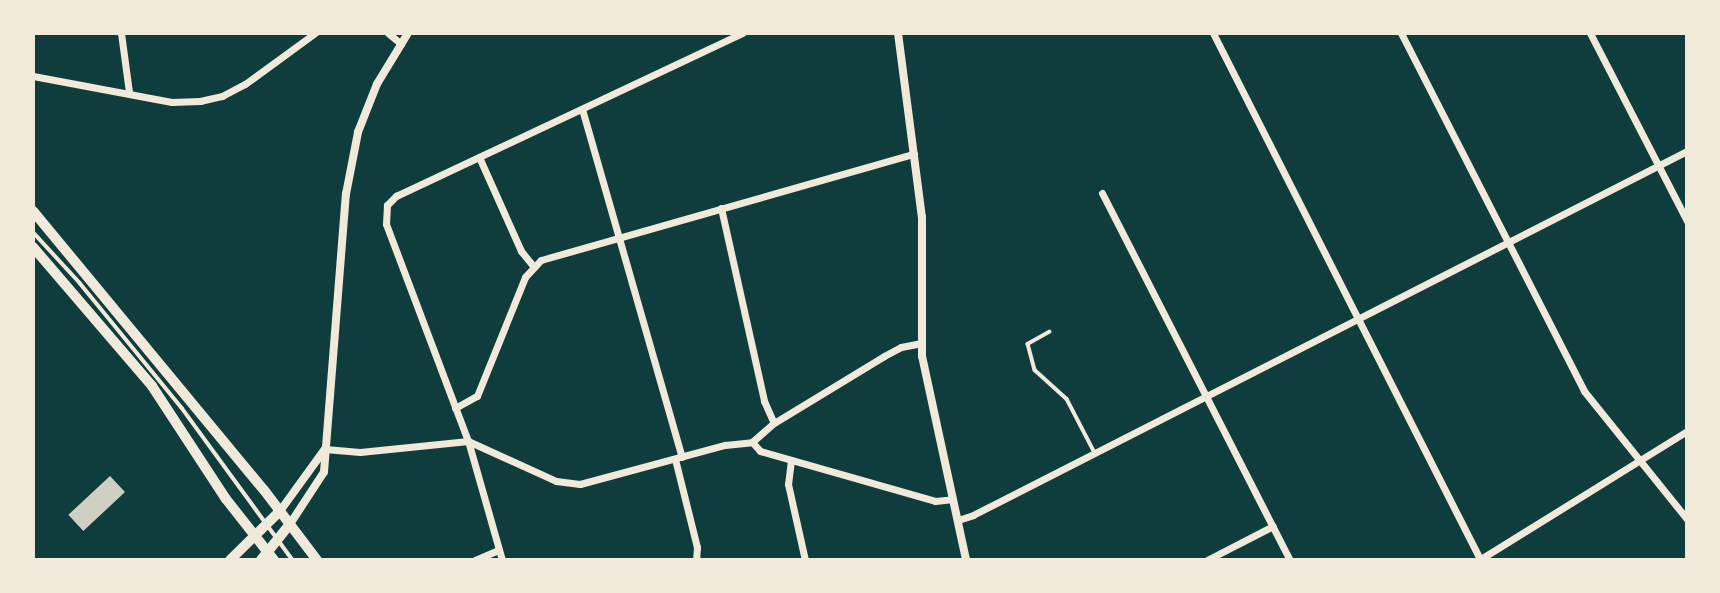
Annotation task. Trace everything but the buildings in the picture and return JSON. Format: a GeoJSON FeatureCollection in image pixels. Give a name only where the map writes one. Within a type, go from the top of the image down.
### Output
{"type":"FeatureCollection","features":[{"type":"Feature","properties":{"kind":"main road"},"geometry":{"type":"LineString","coordinates":[[33,211],[280,511],[317,560]]}},
{"type":"Feature","properties":{"kind":"main road"},"geometry":{"type":"LineString","coordinates":[[33,247],[152,386],[226,499],[256,536],[267,557]]}},
{"type":"Feature","properties":{"kind":"main road"},"geometry":{"type":"LineString","coordinates":[[230,560],[280,511]]}},
{"type":"Feature","properties":{"kind":"main road"},"geometry":{"type":"LineString","coordinates":[[267,557],[290,524]]}},
{"type":"Feature","properties":{"kind":"street"},"geometry":{"type":"LineString","coordinates":[[121,33],[129,92]]}},
{"type":"Feature","properties":{"kind":"street"},"geometry":{"type":"LineString","coordinates":[[33,76],[172,102],[222,96],[245,84],[315,33]]}},
{"type":"Feature","properties":{"kind":"street"},"geometry":{"type":"LineString","coordinates":[[388,33],[401,44]]}},
{"type":"Feature","properties":{"kind":"street"},"geometry":{"type":"LineString","coordinates":[[290,524],[324,472],[352,158],[368,106],[408,33]]}},
{"type":"Feature","properties":{"kind":"street"},"geometry":{"type":"LineString","coordinates":[[502,560],[468,441],[386,224],[387,205],[391,200],[479,157],[743,33]]}},
{"type":"Feature","properties":{"kind":"street"},"geometry":{"type":"LineString","coordinates":[[898,33],[923,241],[922,356],[966,560]]}},
{"type":"Feature","properties":{"kind":"street"},"geometry":{"type":"LineString","coordinates":[[1213,33],[1480,559],[1687,431]]}},
{"type":"Feature","properties":{"kind":"street"},"geometry":{"type":"LineString","coordinates":[[1401,33],[1584,391],[1687,519]]}},
{"type":"Feature","properties":{"kind":"street"},"geometry":{"type":"LineString","coordinates":[[1590,33],[1687,221]]}},
{"type":"Feature","properties":{"kind":"street"},"geometry":{"type":"LineString","coordinates":[[582,109],[678,458],[697,547],[696,560]]}},
{"type":"Feature","properties":{"kind":"street"},"geometry":{"type":"LineString","coordinates":[[958,520],[973,515],[1687,150]]}},
{"type":"Feature","properties":{"kind":"street"},"geometry":{"type":"LineString","coordinates":[[455,408],[477,396],[525,277],[533,266],[552,256],[914,154]]}},
{"type":"Feature","properties":{"kind":"street"},"geometry":{"type":"LineString","coordinates":[[479,157],[521,251],[533,266]]}},
{"type":"Feature","properties":{"kind":"street"},"geometry":{"type":"LineString","coordinates":[[1102,193],[1290,560]]}},
{"type":"Feature","properties":{"kind":"street"},"geometry":{"type":"LineString","coordinates":[[721,208],[764,401],[774,423]]}},
{"type":"Feature","properties":{"kind":"street"},"geometry":{"type":"LineString","coordinates":[[325,449],[360,452],[468,441],[569,484],[593,482],[678,458],[752,442],[774,423],[884,356],[922,343]]}},
{"type":"Feature","properties":{"kind":"street"},"geometry":{"type":"LineString","coordinates":[[752,442],[760,451],[934,501],[953,499]]}},
{"type":"Feature","properties":{"kind":"street"},"geometry":{"type":"LineString","coordinates":[[280,511],[325,449]]}},
{"type":"Feature","properties":{"kind":"street"},"geometry":{"type":"LineString","coordinates":[[791,460],[788,484],[805,560]]}},
{"type":"Feature","properties":{"kind":"street"},"geometry":{"type":"LineString","coordinates":[[1207,560],[1273,526]]}},
{"type":"Feature","properties":{"kind":"street"},"geometry":{"type":"LineString","coordinates":[[475,560],[499,550]]}},
{"type":"Feature","properties":{"kind":"lane"},"geometry":{"type":"LineString","coordinates":[[33,232],[80,283],[182,408],[293,560]]}},
{"type":"Feature","properties":{"kind":"lane"},"geometry":{"type":"LineString","coordinates":[[1050,332],[1028,344],[1035,370],[1067,399],[1095,453]]}}]}
